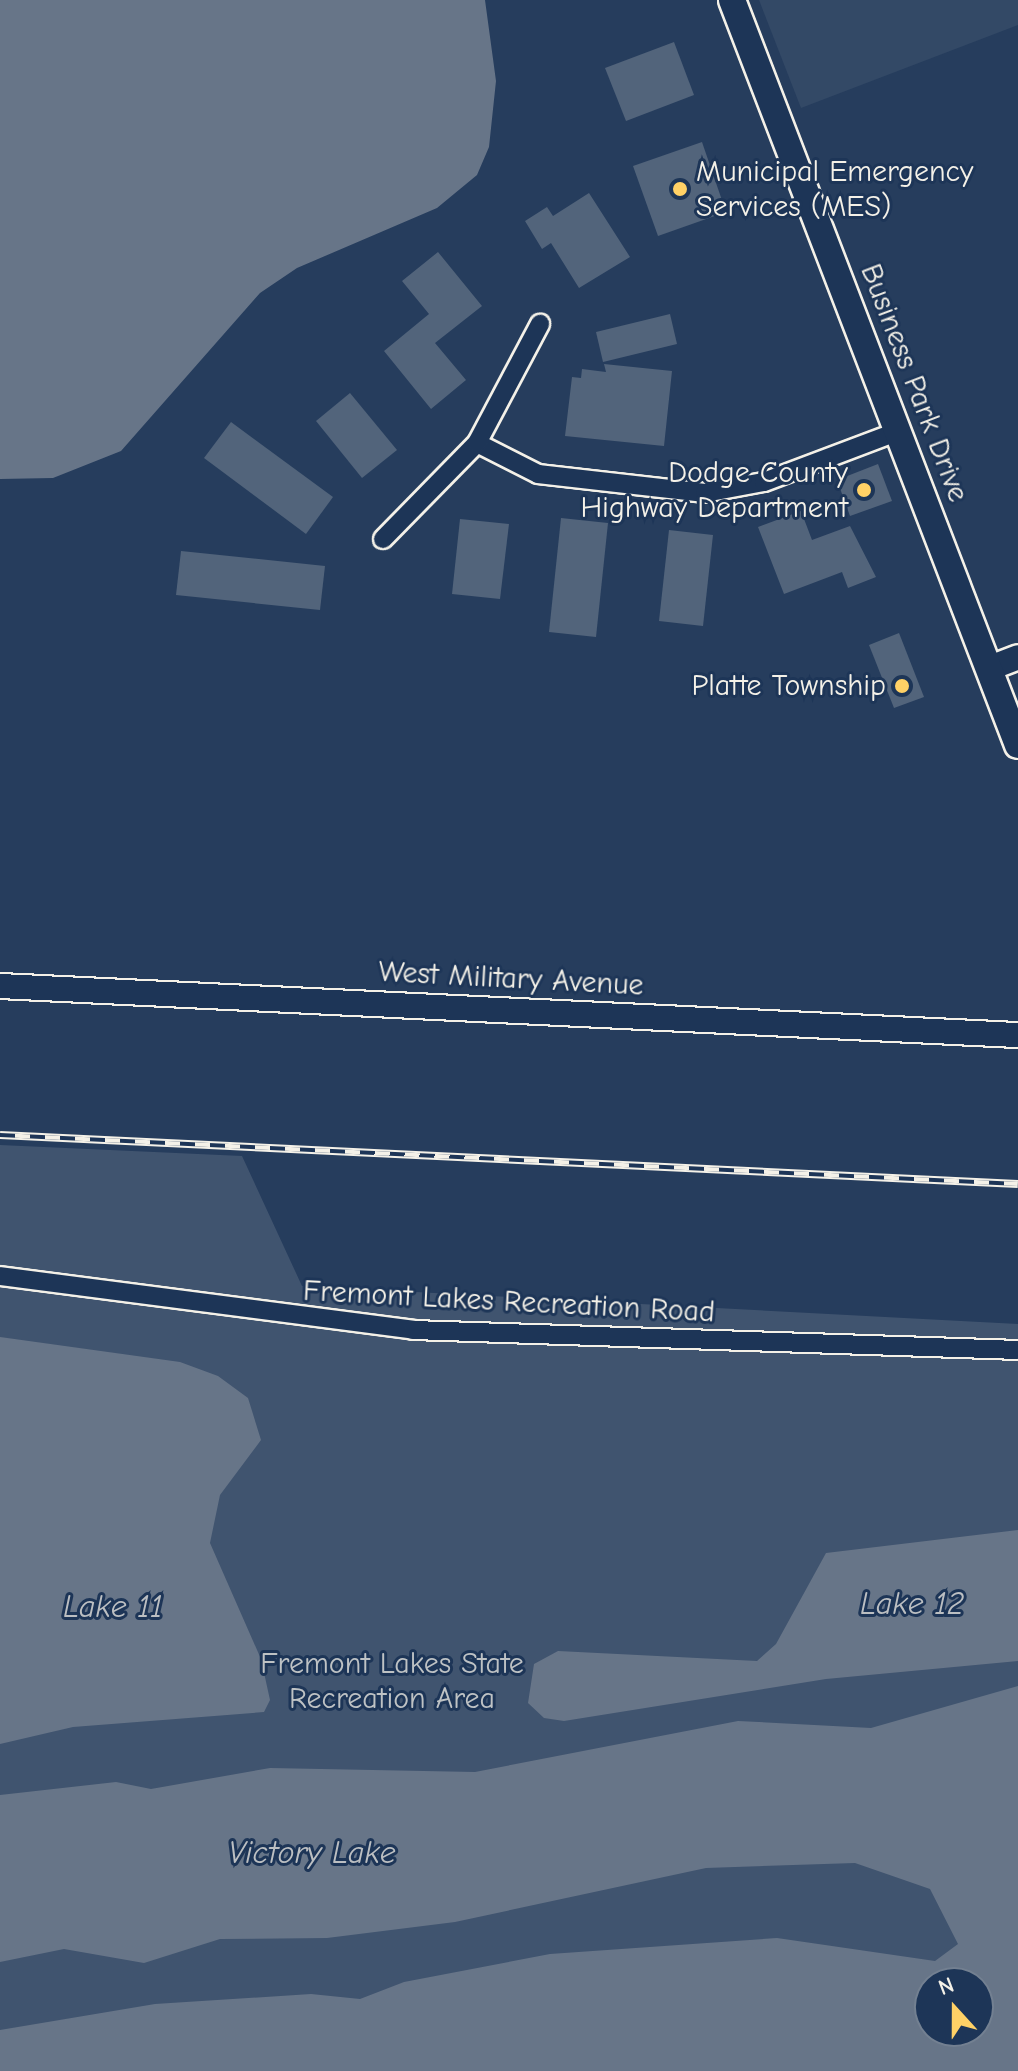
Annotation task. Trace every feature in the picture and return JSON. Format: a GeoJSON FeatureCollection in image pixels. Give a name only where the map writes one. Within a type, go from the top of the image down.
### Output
{"type":"FeatureCollection","features":[{"type":"Feature","properties":{"kind":"main road","name":"Business Park Drive"},"geometry":{"type":"LineString","coordinates":[[732,0],[1018,745]]}},
{"type":"Feature","properties":{"kind":"street"},"geometry":{"type":"LineString","coordinates":[[383,539],[477,443],[540,324]]}},
{"type":"Feature","properties":{"kind":"street"},"geometry":{"type":"LineString","coordinates":[[477,443],[538,474],[705,493],[764,482],[899,431]]}},
{"type":"Feature","properties":{"kind":"street"},"geometry":{"type":"LineString","coordinates":[[990,668],[1018,657]]}},
{"type":"Feature","properties":{"kind":"street","name":"West Military Avenue"},"geometry":{"type":"LineString","coordinates":[[0,986],[1018,1035]]}},
{"type":"Feature","properties":{"kind":"street","name":"Fremont Lakes Recreation Road"},"geometry":{"type":"LineString","coordinates":[[0,1276],[440,1332],[1018,1350]]}},
{"type":"Feature","properties":{"kind":"shaded area"},"geometry":{"type":"Polygon","coordinates":[[[759,0],[1018,0],[1018,25],[801,108],[759,0]]]}},
{"type":"Feature","properties":{"kind":"green space","name":"Fremont Lakes State Recreation Area"},"geometry":{"type":"Polygon","coordinates":[[[0,1145],[242,1156],[302,1286],[1018,1324],[1018,2071],[0,2071],[0,1145]]]}},
{"type":"Feature","properties":{"kind":"water"},"geometry":{"type":"Polygon","coordinates":[[[0,0],[485,0],[496,81],[489,147],[477,175],[437,208],[297,268],[260,293],[121,451],[53,478],[0,479],[0,0]]]}},
{"type":"Feature","properties":{"kind":"water","name":"Lake 11"},"geometry":{"type":"Polygon","coordinates":[[[0,1337],[180,1362],[218,1376],[248,1398],[261,1440],[220,1495],[210,1543],[261,1659],[270,1700],[264,1712],[73,1727],[0,1744],[0,1337]]]}},
{"type":"Feature","properties":{"kind":"water","name":"Lake 12"},"geometry":{"type":"Polygon","coordinates":[[[1018,1530],[1018,1661],[826,1679],[564,1721],[544,1718],[528,1703],[534,1664],[558,1651],[757,1661],[776,1644],[826,1553],[1018,1530]]]}},
{"type":"Feature","properties":{"kind":"water","name":"Victory Lake"},"geometry":{"type":"Polygon","coordinates":[[[1018,1686],[1018,2071],[0,2071],[0,2030],[155,2004],[311,1994],[360,1999],[404,1982],[550,1954],[777,1938],[935,1961],[958,1944],[930,1889],[855,1863],[706,1868],[455,1922],[327,1938],[220,1939],[144,1963],[64,1949],[0,1962],[0,1795],[116,1782],[151,1789],[270,1768],[475,1772],[738,1721],[871,1728],[1018,1686]]]}},
{"type":"Feature","properties":{"kind":"building"},"geometry":{"type":"Polygon","coordinates":[[[674,42],[694,95],[626,121],[605,68],[674,42]]]}},
{"type":"Feature","properties":{"kind":"building","name":"Municipal Emergency Services (MES)"},"geometry":{"type":"Polygon","coordinates":[[[702,142],[726,212],[658,236],[633,166],[702,142]]]}},
{"type":"Feature","properties":{"kind":"building"},"geometry":{"type":"Polygon","coordinates":[[[589,193],[630,257],[579,288],[551,243],[542,249],[525,221],[547,207],[553,216],[589,193]]]}},
{"type":"Feature","properties":{"kind":"building"},"geometry":{"type":"Polygon","coordinates":[[[438,252],[482,306],[435,343],[466,380],[431,409],[384,351],[429,314],[402,281],[438,252]]]}},
{"type":"Feature","properties":{"kind":"building"},"geometry":{"type":"Polygon","coordinates":[[[670,314],[677,344],[603,362],[596,332],[670,314]]]}},
{"type":"Feature","properties":{"kind":"building"},"geometry":{"type":"Polygon","coordinates":[[[604,364],[672,371],[664,446],[565,436],[572,377],[581,378],[582,369],[606,372],[604,364]]]}},
{"type":"Feature","properties":{"kind":"building"},"geometry":{"type":"Polygon","coordinates":[[[350,393],[397,450],[362,478],[316,421],[350,393]]]}},
{"type":"Feature","properties":{"kind":"building"},"geometry":{"type":"Polygon","coordinates":[[[231,422],[333,497],[306,534],[204,458],[231,422]]]}},
{"type":"Feature","properties":{"kind":"building","name":"Dodge County Highway Department"},"geometry":{"type":"Polygon","coordinates":[[[878,464],[892,501],[850,516],[837,480],[878,464]]]}},
{"type":"Feature","properties":{"kind":"building"},"geometry":{"type":"Polygon","coordinates":[[[801,511],[812,540],[850,526],[876,577],[848,588],[842,572],[784,594],[758,527],[801,511]]]}},
{"type":"Feature","properties":{"kind":"building"},"geometry":{"type":"Polygon","coordinates":[[[561,518],[608,523],[596,637],[549,632],[561,518]]]}},
{"type":"Feature","properties":{"kind":"building"},"geometry":{"type":"Polygon","coordinates":[[[460,519],[509,524],[500,599],[452,594],[460,519]]]}},
{"type":"Feature","properties":{"kind":"building"},"geometry":{"type":"Polygon","coordinates":[[[669,530],[713,535],[703,626],[659,621],[669,530]]]}},
{"type":"Feature","properties":{"kind":"building"},"geometry":{"type":"Polygon","coordinates":[[[181,551],[325,566],[320,610],[176,595],[181,551]]]}},
{"type":"Feature","properties":{"kind":"building"},"geometry":{"type":"Polygon","coordinates":[[[899,633],[924,697],[894,708],[869,645],[899,633]]]}},
{"type":"Feature","properties":{"kind":"railway"},"geometry":{"type":"LineString","coordinates":[[0,1135],[1018,1184]]}},
{"type":"Feature","properties":{"kind":"place","name":"Municipal Emergency Services (MES)"},"geometry":{"type":"Point","coordinates":[680,189]}},
{"type":"Feature","properties":{"kind":"place","name":"Dodge County Highway Department"},"geometry":{"type":"Point","coordinates":[864,490]}},
{"type":"Feature","properties":{"kind":"place","name":"Platte Township"},"geometry":{"type":"Point","coordinates":[902,686]}}]}
